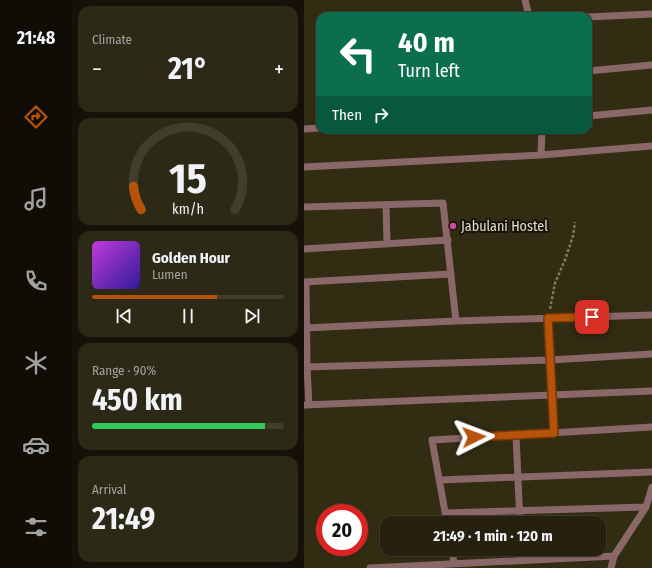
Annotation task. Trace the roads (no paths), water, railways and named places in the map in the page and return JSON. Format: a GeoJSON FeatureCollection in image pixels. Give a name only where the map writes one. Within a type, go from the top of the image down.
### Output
{"type":"FeatureCollection","features":[{"type":"Feature","properties":{"kind":"lane"},"geometry":{"type":"LineString","coordinates":[[525,0],[528,12]]}},
{"type":"Feature","properties":{"kind":"lane"},"geometry":{"type":"LineString","coordinates":[[592,17],[652,14]]}},
{"type":"Feature","properties":{"kind":"lane"},"geometry":{"type":"LineString","coordinates":[[592,71],[652,65]]}},
{"type":"Feature","properties":{"kind":"lane"},"geometry":{"type":"LineString","coordinates":[[592,116],[652,110]]}},
{"type":"Feature","properties":{"kind":"lane"},"geometry":{"type":"LineString","coordinates":[[304,129],[316,128]]}},
{"type":"Feature","properties":{"kind":"lane"},"geometry":{"type":"LineString","coordinates":[[541,155],[542,134]]}},
{"type":"Feature","properties":{"kind":"lane"},"geometry":{"type":"LineString","coordinates":[[304,167],[541,155],[652,146]]}},
{"type":"Feature","properties":{"kind":"lane"},"geometry":{"type":"LineString","coordinates":[[304,207],[443,203],[456,321]]}},
{"type":"Feature","properties":{"kind":"lane"},"geometry":{"type":"LineString","coordinates":[[386,205],[387,244]]}},
{"type":"Feature","properties":{"kind":"lane"},"geometry":{"type":"LineString","coordinates":[[304,241],[304,249],[448,240]]}},
{"type":"Feature","properties":{"kind":"lane"},"geometry":{"type":"LineString","coordinates":[[451,274],[305,282],[306,405],[652,391]]}},
{"type":"Feature","properties":{"kind":"lane"},"geometry":{"type":"LineString","coordinates":[[305,328],[456,321],[652,315]]}},
{"type":"Feature","properties":{"kind":"lane"},"geometry":{"type":"LineString","coordinates":[[548,318],[554,433]]}},
{"type":"Feature","properties":{"kind":"lane"},"geometry":{"type":"LineString","coordinates":[[305,367],[550,360],[652,354]]}},
{"type":"Feature","properties":{"kind":"lane"},"geometry":{"type":"LineString","coordinates":[[446,516],[432,440],[652,427]]}},
{"type":"Feature","properties":{"kind":"lane"},"geometry":{"type":"LineString","coordinates":[[516,435],[520,516]]}},
{"type":"Feature","properties":{"kind":"lane"},"geometry":{"type":"LineString","coordinates":[[440,480],[652,472]]}},
{"type":"Feature","properties":{"kind":"lane"},"geometry":{"type":"LineString","coordinates":[[611,568],[614,556],[646,507],[652,487]]}},
{"type":"Feature","properties":{"kind":"lane"},"geometry":{"type":"LineString","coordinates":[[446,513],[646,507]]}},
{"type":"Feature","properties":{"kind":"lane"},"geometry":{"type":"LineString","coordinates":[[453,556],[454,564]]}},
{"type":"Feature","properties":{"kind":"lane"},"geometry":{"type":"LineString","coordinates":[[522,556],[522,560]]}},
{"type":"Feature","properties":{"kind":"lane"},"geometry":{"type":"LineString","coordinates":[[370,568],[421,567],[522,560],[614,556]]}},
{"type":"Feature","properties":{"kind":"place","name":"Jabulani Hostel"},"geometry":{"type":"Point","coordinates":[453,226]}}]}
